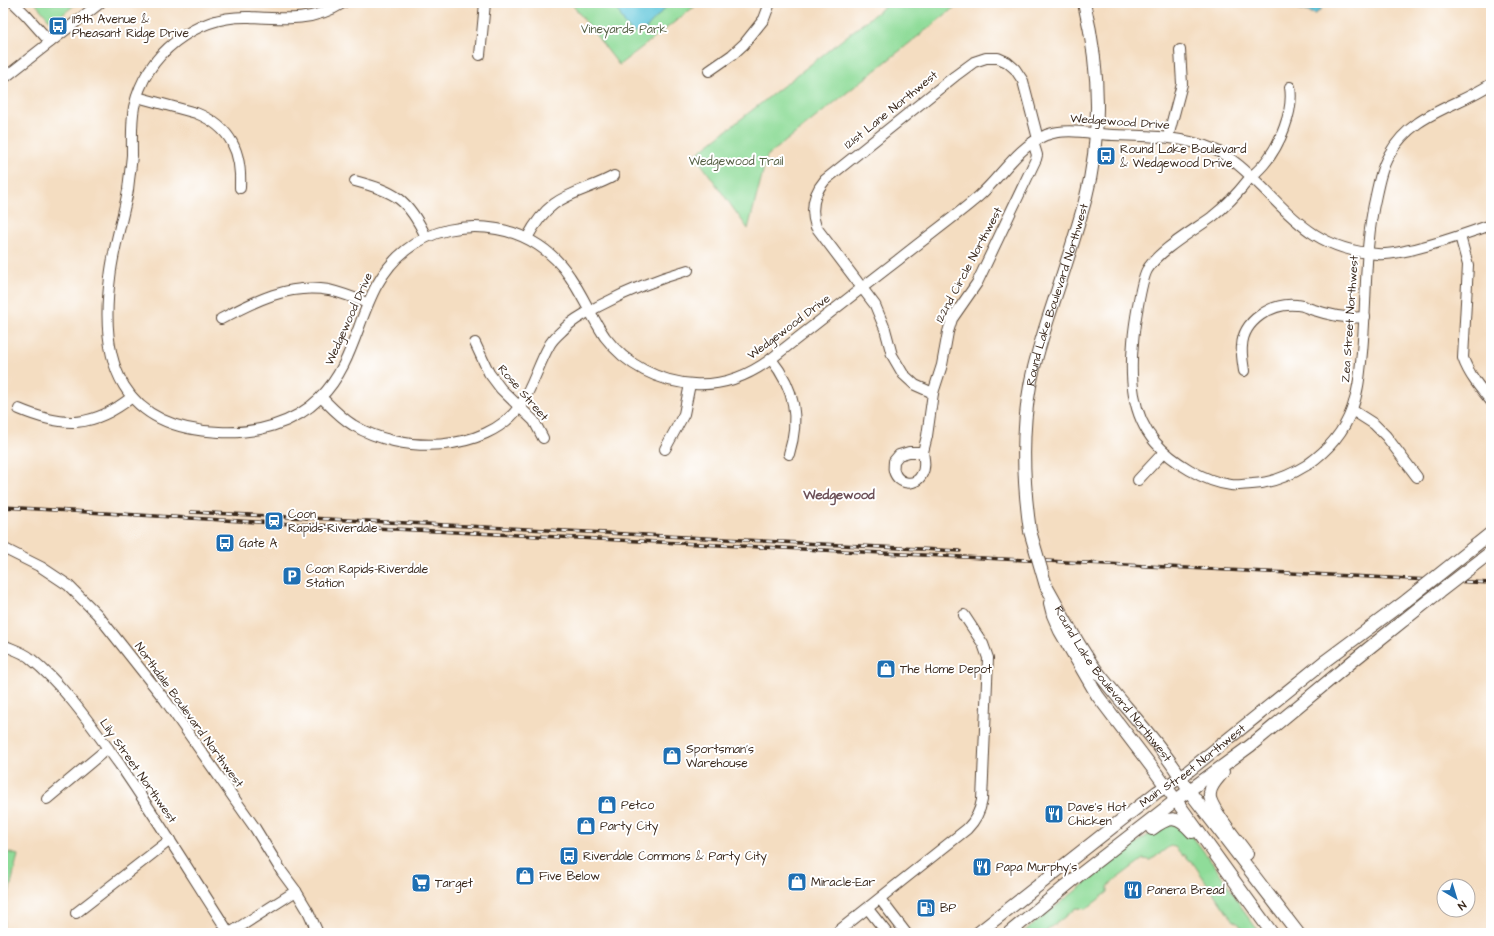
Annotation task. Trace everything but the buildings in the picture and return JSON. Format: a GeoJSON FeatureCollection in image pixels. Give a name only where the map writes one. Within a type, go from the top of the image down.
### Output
{"type":"FeatureCollection","features":[{"type":"Feature","properties":{"kind":"main road","name":"Round Lake Boulevard Northwest"},"geometry":{"type":"LineString","coordinates":[[1084,3],[1091,34],[1096,78],[1096,133],[1092,168],[1085,201],[1037,354],[1030,385],[1023,448],[1025,492],[1030,531],[1053,615],[1084,675],[1097,695],[1176,800],[1272,933]]}},
{"type":"Feature","properties":{"kind":"main road","name":"Main Street Northwest"},"geometry":{"type":"LineString","coordinates":[[978,933],[1165,786],[1181,777],[1325,661],[1407,600],[1491,533]]}},
{"type":"Feature","properties":{"kind":"main road","name":"Main Street Northwest"},"geometry":{"type":"LineString","coordinates":[[1009,933],[1078,876],[1234,757],[1491,552]]}},
{"type":"Feature","properties":{"kind":"main road","name":"Round Lake Boulevard Northwest"},"geometry":{"type":"LineString","coordinates":[[1046,586],[1085,654],[1155,742],[1181,777],[1189,791],[1298,933]]}},
{"type":"Feature","properties":{"kind":"main road"},"geometry":{"type":"LineString","coordinates":[[1234,757],[1230,766],[1212,784],[1209,795],[1213,807],[1260,873],[1267,892]]}},
{"type":"Feature","properties":{"kind":"main road"},"geometry":{"type":"LineString","coordinates":[[1078,876],[1089,875],[1098,870],[1162,821],[1168,819],[1177,820],[1184,823],[1207,850],[1218,858]]}},
{"type":"Feature","properties":{"kind":"street"},"geometry":{"type":"LineString","coordinates":[[14,3],[50,42]]}},
{"type":"Feature","properties":{"kind":"street"},"geometry":{"type":"LineString","coordinates":[[3,79],[100,3]]}},
{"type":"Feature","properties":{"kind":"street","name":"Wedgewood Drive"},"geometry":{"type":"LineString","coordinates":[[344,3],[326,12],[297,19],[233,18],[209,23],[170,45],[143,82],[137,97],[132,120],[132,160],[113,258],[108,297],[108,338],[110,350],[118,375],[132,397],[150,412],[174,425],[199,431],[236,433],[265,428],[295,416],[309,407],[321,397],[341,370],[367,303],[378,281],[391,264],[405,251],[426,237],[438,232],[455,228],[476,226],[502,230],[527,238],[549,254],[562,266],[569,276],[612,346],[636,366],[666,380],[690,384],[713,384],[734,379],[753,371],[771,359],[977,197],[1014,159],[1036,140],[1054,133],[1096,133],[1168,137],[1213,149],[1226,156],[1252,176],[1295,221],[1308,231],[1325,241],[1367,253],[1379,255],[1394,254],[1428,246],[1491,225]]}},
{"type":"Feature","properties":{"kind":"street"},"geometry":{"type":"LineString","coordinates":[[480,55],[484,3]]}},
{"type":"Feature","properties":{"kind":"street"},"geometry":{"type":"LineString","coordinates":[[709,71],[732,55],[744,44],[764,19],[770,3]]}},
{"type":"Feature","properties":{"kind":"street"},"geometry":{"type":"LineString","coordinates":[[1168,137],[1182,84],[1180,50]]}},
{"type":"Feature","properties":{"kind":"street","name":"121st Lane Northwest"},"geometry":{"type":"LineString","coordinates":[[862,288],[816,227],[813,214],[814,200],[820,187],[826,180],[974,62],[986,58],[998,58]]}},
{"type":"Feature","properties":{"kind":"street","name":"122nd Circle Northwest"},"geometry":{"type":"LineString","coordinates":[[924,452],[933,393],[942,365],[952,319],[977,282],[1037,155],[1036,140],[1023,81],[1016,69],[1007,62],[998,58]]}},
{"type":"Feature","properties":{"kind":"street","name":"Zea Street Northwest"},"geometry":{"type":"LineString","coordinates":[[1290,87],[1292,99],[1288,117],[1272,152],[1263,166],[1252,176],[1225,207],[1154,260],[1146,272],[1134,332],[1131,360],[1136,406],[1142,423],[1149,435],[1164,452],[1180,463],[1204,477],[1231,485],[1258,484],[1288,475],[1314,460],[1336,439],[1352,410],[1359,388],[1365,317],[1367,253],[1374,205],[1380,178],[1388,156],[1401,136],[1414,125],[1437,111],[1467,98],[1491,84]]}},
{"type":"Feature","properties":{"kind":"street"},"geometry":{"type":"LineString","coordinates":[[137,97],[196,113],[215,123],[230,139],[237,151],[241,173],[240,188]]}},
{"type":"Feature","properties":{"kind":"street"},"geometry":{"type":"LineString","coordinates":[[527,238],[538,220],[553,205],[566,197],[602,183],[614,176]]}},
{"type":"Feature","properties":{"kind":"street"},"geometry":{"type":"LineString","coordinates":[[355,181],[384,189],[401,200],[414,214],[426,237]]}},
{"type":"Feature","properties":{"kind":"street"},"geometry":{"type":"LineString","coordinates":[[1460,236],[1468,265],[1463,358],[1466,368],[1491,401]]}},
{"type":"Feature","properties":{"kind":"street"},"geometry":{"type":"LineString","coordinates":[[321,397],[353,425],[371,434],[386,439],[429,445],[458,443],[486,434],[499,427],[519,407],[530,390],[549,344],[566,327],[590,311],[632,289],[666,276],[688,270]]}},
{"type":"Feature","properties":{"kind":"street"},"geometry":{"type":"LineString","coordinates":[[221,319],[267,296],[290,290],[311,288],[330,290],[367,303]]}},
{"type":"Feature","properties":{"kind":"street"},"geometry":{"type":"LineString","coordinates":[[862,288],[875,305],[887,335],[892,356],[904,374],[915,385],[933,393]]}},
{"type":"Feature","properties":{"kind":"street"},"geometry":{"type":"LineString","coordinates":[[1244,371],[1242,346],[1245,331],[1252,322],[1273,308],[1287,305],[1298,305],[1315,311],[1349,319],[1365,317]]}},
{"type":"Feature","properties":{"kind":"street","name":"Rose Street"},"geometry":{"type":"LineString","coordinates":[[475,343],[489,373],[501,389],[534,421],[543,438]]}},
{"type":"Feature","properties":{"kind":"street"},"geometry":{"type":"LineString","coordinates":[[771,359],[780,371],[787,385],[794,408],[795,429],[789,454]]}},
{"type":"Feature","properties":{"kind":"street"},"geometry":{"type":"LineString","coordinates":[[665,449],[684,414],[690,384]]}},
{"type":"Feature","properties":{"kind":"street"},"geometry":{"type":"LineString","coordinates":[[19,410],[55,421],[78,422],[104,415],[132,397]]}},
{"type":"Feature","properties":{"kind":"street"},"geometry":{"type":"LineString","coordinates":[[1352,410],[1374,424],[1386,436],[1417,477]]}},
{"type":"Feature","properties":{"kind":"street"},"geometry":{"type":"LineString","coordinates":[[1138,480],[1164,452]]}},
{"type":"Feature","properties":{"kind":"street","name":"Northdale Boulevard Northwest"},"geometry":{"type":"LineString","coordinates":[[3,548],[40,566],[68,585],[97,614],[165,700],[255,828],[282,872],[296,891],[308,911],[318,933]]}},
{"type":"Feature","properties":{"kind":"street"},"geometry":{"type":"LineString","coordinates":[[836,933],[967,829],[975,820],[982,800],[988,658],[983,644],[964,615]]}},
{"type":"Feature","properties":{"kind":"street","name":"Lily Street Northwest"},"geometry":{"type":"LineString","coordinates":[[3,645],[29,657],[53,680],[76,706],[108,748],[170,840],[229,933]]}},
{"type":"Feature","properties":{"kind":"street"},"geometry":{"type":"LineString","coordinates":[[47,799],[108,748]]}},
{"type":"Feature","properties":{"kind":"street"},"geometry":{"type":"LineString","coordinates":[[76,913],[170,840]]}},
{"type":"Feature","properties":{"kind":"street"},"geometry":{"type":"LineString","coordinates":[[229,933],[296,891]]}},
{"type":"Feature","properties":{"kind":"street"},"geometry":{"type":"LineString","coordinates":[[880,899],[906,933]]}},
{"type":"Feature","properties":{"kind":"street"},"geometry":{"type":"LineString","coordinates":[[868,908],[887,933]]}},
{"type":"Feature","properties":{"kind":"green space"},"geometry":{"type":"Polygon","coordinates":[[[35,3],[77,3],[52,23],[35,3]]]}},
{"type":"Feature","properties":{"kind":"green space","name":"Vineyards Park"},"geometry":{"type":"Polygon","coordinates":[[[571,3],[699,3],[619,65],[571,3]]]}},
{"type":"Feature","properties":{"kind":"green space","name":"Wedgewood Trail"},"geometry":{"type":"Polygon","coordinates":[[[889,3],[960,3],[767,156],[748,229],[695,155],[889,3]]]}},
{"type":"Feature","properties":{"kind":"green space"},"geometry":{"type":"Polygon","coordinates":[[[1173,823],[1186,829],[1199,845],[1260,933],[1245,933],[1239,924],[1232,920],[1191,860],[1190,861],[1184,854],[1183,856],[1175,847],[1170,846],[1151,860],[1143,859],[1111,883],[1108,887],[1108,892],[1086,909],[1076,908],[1044,933],[1022,933],[1139,841],[1173,823]]]}},
{"type":"Feature","properties":{"kind":"green space"},"geometry":{"type":"Polygon","coordinates":[[[3,851],[18,855],[6,906],[3,927],[3,851]]]}},
{"type":"Feature","properties":{"kind":"water"},"geometry":{"type":"Polygon","coordinates":[[[614,3],[674,3],[668,5],[644,31],[633,33],[625,24],[614,3]]]}},
{"type":"Feature","properties":{"kind":"water"},"geometry":{"type":"Polygon","coordinates":[[[1280,3],[1322,3],[1321,10],[1315,14],[1280,3]]]}},
{"type":"Feature","properties":{"kind":"railway"},"geometry":{"type":"LineString","coordinates":[[3,507],[274,523],[1491,583]]}},
{"type":"Feature","properties":{"kind":"railway"},"geometry":{"type":"LineString","coordinates":[[191,512],[960,551]]}},
{"type":"Feature","properties":{"kind":"place","name":"119th Avenue & Pheasant Ridge Drive"},"geometry":{"type":"Point","coordinates":[58,26]}},
{"type":"Feature","properties":{"kind":"place","name":"Round Lake Boulevard & Wedgewood Drive"},"geometry":{"type":"Point","coordinates":[1106,156]}},
{"type":"Feature","properties":{"kind":"place","name":"Coon Rapids-Riverdale"},"geometry":{"type":"Point","coordinates":[274,521]}},
{"type":"Feature","properties":{"kind":"place","name":"Gate A"},"geometry":{"type":"Point","coordinates":[225,543]}},
{"type":"Feature","properties":{"kind":"place","name":"Coon Rapids-Riverdale Station"},"geometry":{"type":"Point","coordinates":[292,576]}},
{"type":"Feature","properties":{"kind":"place","name":"The Home Depot"},"geometry":{"type":"Point","coordinates":[886,669]}},
{"type":"Feature","properties":{"kind":"place","name":"Sportsman's Warehouse"},"geometry":{"type":"Point","coordinates":[672,756]}},
{"type":"Feature","properties":{"kind":"place","name":"Petco"},"geometry":{"type":"Point","coordinates":[607,805]}},
{"type":"Feature","properties":{"kind":"place","name":"Dave's Hot Chicken"},"geometry":{"type":"Point","coordinates":[1054,814]}},
{"type":"Feature","properties":{"kind":"place","name":"Party City"},"geometry":{"type":"Point","coordinates":[586,826]}},
{"type":"Feature","properties":{"kind":"place","name":"Riverdale Commons & Party City"},"geometry":{"type":"Point","coordinates":[569,856]}},
{"type":"Feature","properties":{"kind":"place","name":"Papa Murphy's"},"geometry":{"type":"Point","coordinates":[982,867]}},
{"type":"Feature","properties":{"kind":"place","name":"Five Below"},"geometry":{"type":"Point","coordinates":[525,876]}},
{"type":"Feature","properties":{"kind":"place","name":"Miracle-Ear"},"geometry":{"type":"Point","coordinates":[797,882]}},
{"type":"Feature","properties":{"kind":"place","name":"Target"},"geometry":{"type":"Point","coordinates":[421,883]}},
{"type":"Feature","properties":{"kind":"place","name":"Panera Bread"},"geometry":{"type":"Point","coordinates":[1133,890]}},
{"type":"Feature","properties":{"kind":"place","name":"BP"},"geometry":{"type":"Point","coordinates":[926,908]}},
{"type":"Feature","properties":{"kind":"district","name":"Wedgewood"},"geometry":{"type":"Point","coordinates":[839,495]}}]}
